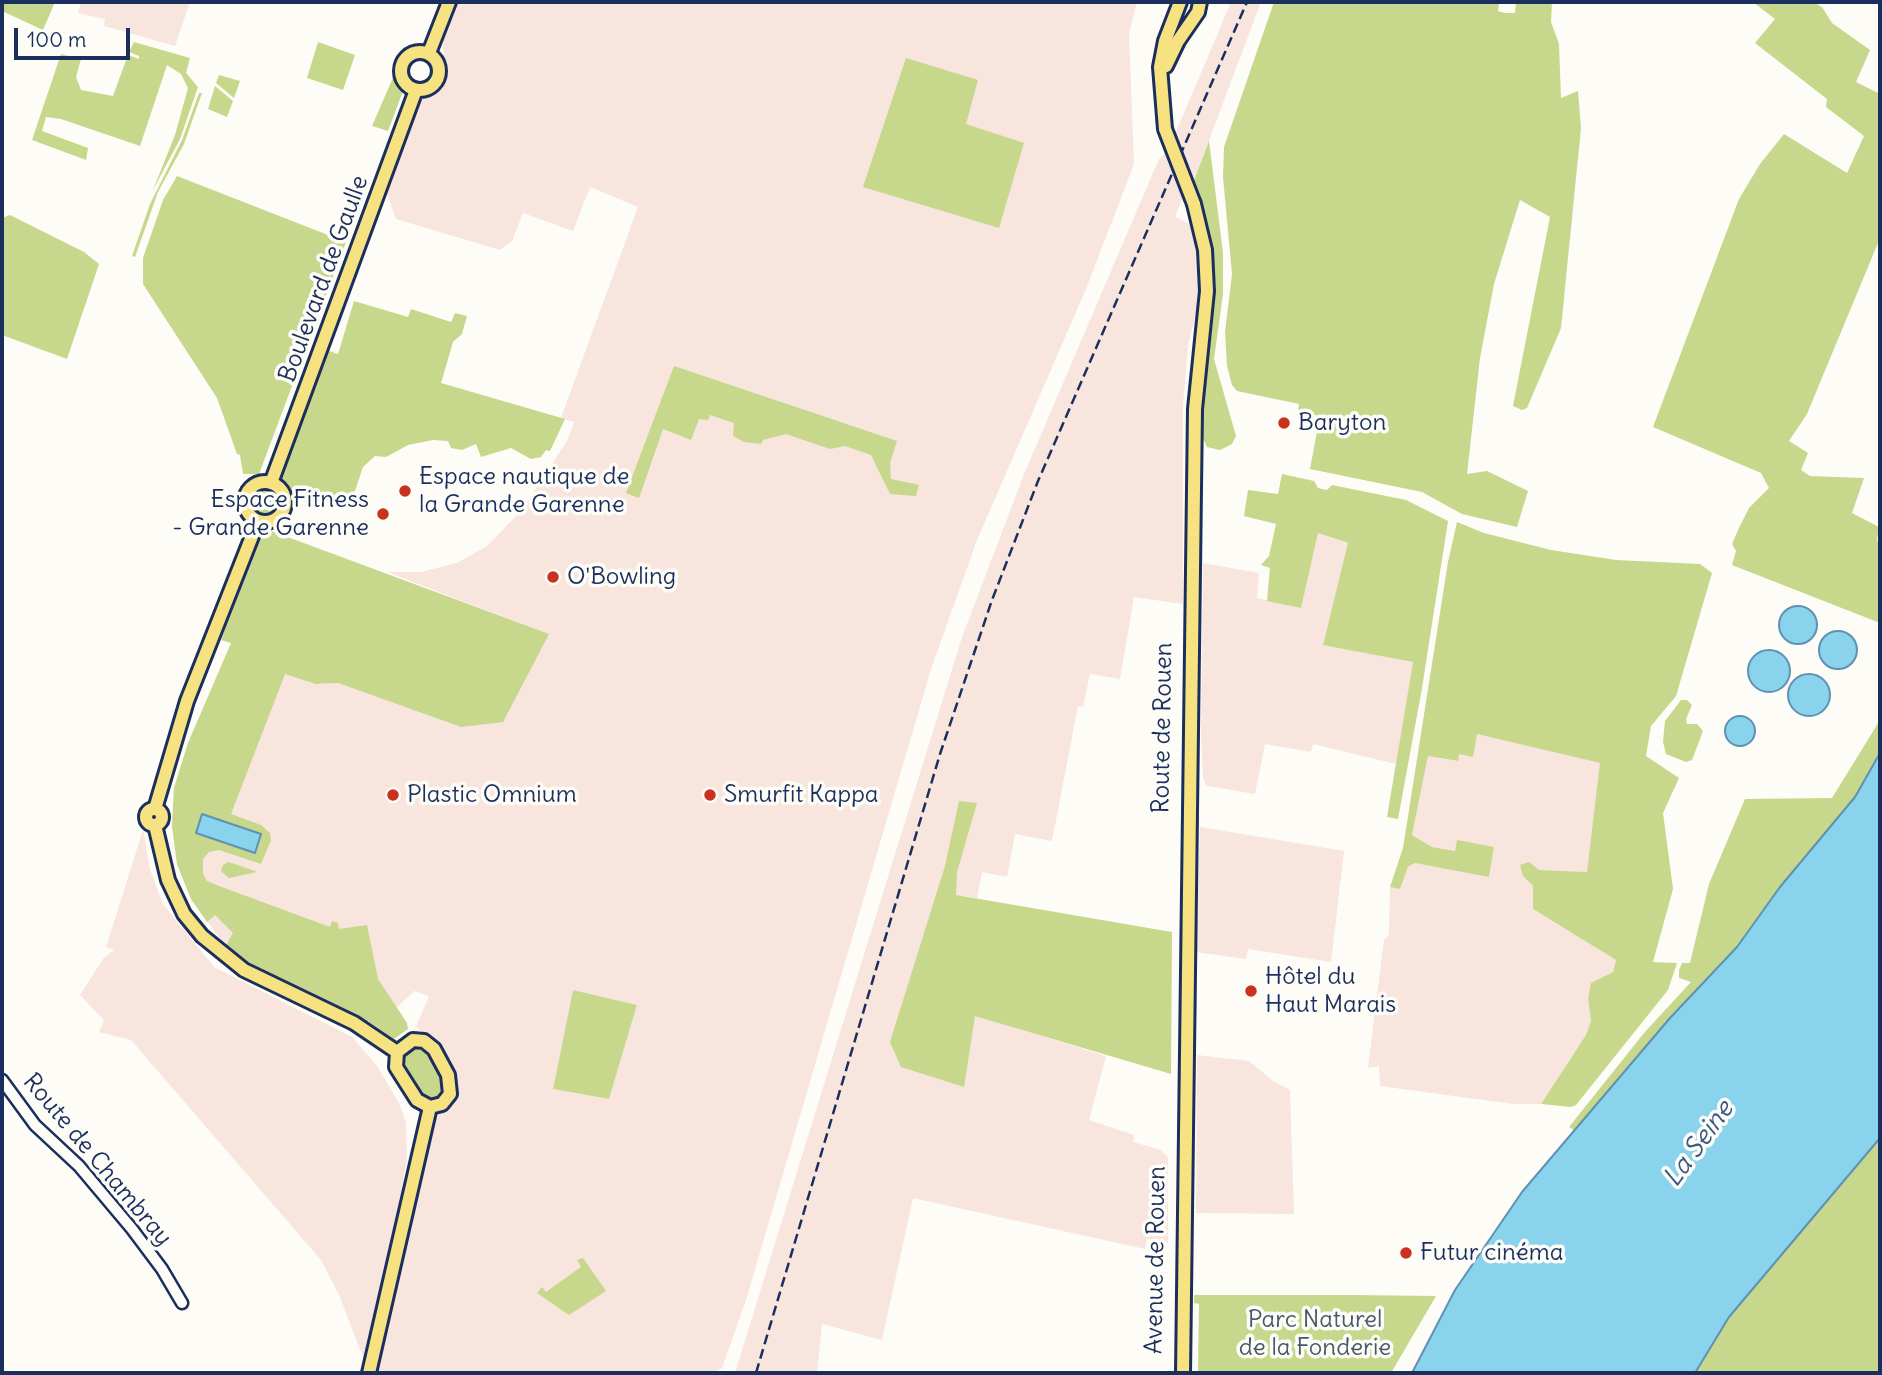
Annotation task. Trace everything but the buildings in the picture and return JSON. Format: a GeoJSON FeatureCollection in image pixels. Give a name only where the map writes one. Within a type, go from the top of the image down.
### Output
{"type":"FeatureCollection","features":[{"type":"Feature","properties":{"kind":"main road"},"geometry":{"type":"LineString","coordinates":[[429,53],[449,2]]}},
{"type":"Feature","properties":{"kind":"main road","name":"Route de Rouen"},"geometry":{"type":"LineString","coordinates":[[1180,2],[1165,41],[1159,86],[1165,129],[1194,204],[1207,269],[1205,311],[1188,391],[1183,1148]]}},
{"type":"Feature","properties":{"kind":"main road"},"geometry":{"type":"LineString","coordinates":[[1159,86],[1171,53],[1198,12],[1200,2]]}},
{"type":"Feature","properties":{"kind":"main road"},"geometry":{"type":"LineString","coordinates":[[429,53],[439,67],[439,78],[432,87],[416,90],[404,82],[401,66],[411,54],[429,53]]}},
{"type":"Feature","properties":{"kind":"main road","name":"Boulevard de Gaulle"},"geometry":{"type":"LineString","coordinates":[[271,483],[416,90]]}},
{"type":"Feature","properties":{"kind":"main road"},"geometry":{"type":"LineString","coordinates":[[259,483],[271,483],[281,490],[284,508],[272,521],[258,521],[246,510],[246,493],[259,483]]}},
{"type":"Feature","properties":{"kind":"main road"},"geometry":{"type":"LineString","coordinates":[[258,521],[219,623],[203,679],[162,778],[155,809],[162,816],[161,821],[155,825],[168,880],[184,914],[202,936],[244,970],[354,1023],[397,1052]]}},
{"type":"Feature","properties":{"kind":"main road"},"geometry":{"type":"LineString","coordinates":[[413,1040],[424,1041],[434,1049],[451,1088],[442,1104],[430,1107],[418,1101],[396,1067],[397,1052],[413,1040]]}},
{"type":"Feature","properties":{"kind":"main road"},"geometry":{"type":"LineString","coordinates":[[369,1373],[430,1107]]}},
{"type":"Feature","properties":{"kind":"main road","name":"Avenue de Rouen"},"geometry":{"type":"LineString","coordinates":[[1176,1373],[1183,1148]]}},
{"type":"Feature","properties":{"kind":"main road","name":"Avenue de Rouen"},"geometry":{"type":"LineString","coordinates":[[1183,1148],[1183,1373]]}},
{"type":"Feature","properties":{"kind":"street","name":"Route de Chambray"},"geometry":{"type":"LineString","coordinates":[[2,1080],[35,1125],[79,1167],[132,1229],[162,1269],[182,1303]]}},
{"type":"Feature","properties":{"kind":"shaded area"},"geometry":{"type":"Polygon","coordinates":[[[81,2],[190,2],[175,46],[104,26],[105,19],[78,13],[81,2]]]}},
{"type":"Feature","properties":{"kind":"shaded area"},"geometry":{"type":"Polygon","coordinates":[[[456,2],[1137,2],[1129,34],[1134,164],[1086,289],[977,540],[931,669],[746,1300],[722,1368],[714,1373],[363,1373],[365,1362],[339,1295],[321,1260],[131,1040],[99,1032],[104,1020],[80,995],[103,959],[114,950],[106,947],[143,830],[150,870],[163,904],[214,967],[352,1037],[377,1066],[400,1105],[406,1123],[407,1160],[376,1325],[433,1122],[457,1095],[439,1046],[416,1027],[429,996],[414,991],[389,1015],[248,958],[221,940],[191,899],[177,864],[172,826],[174,788],[188,743],[232,643],[316,684],[338,683],[461,727],[548,634],[387,572],[421,572],[457,563],[487,546],[522,510],[567,441],[574,422],[561,418],[638,207],[590,187],[573,231],[523,213],[512,241],[500,250],[396,219],[386,191],[420,100],[438,88],[447,75],[442,40],[456,2]],[[573,990],[553,1089],[609,1099],[637,1005],[573,990]]]}},
{"type":"Feature","properties":{"kind":"shaded area"},"geometry":{"type":"Polygon","coordinates":[[[1231,2],[1261,2],[1193,183],[1173,139],[1231,2]]]}},
{"type":"Feature","properties":{"kind":"shaded area"},"geometry":{"type":"Polygon","coordinates":[[[1166,153],[1183,197],[1175,217],[1195,227],[1200,296],[1188,345],[1183,405],[1183,604],[1134,597],[1120,679],[1090,674],[1083,707],[1078,706],[1052,841],[1015,834],[1007,877],[982,872],[977,898],[956,895],[974,1015],[1106,1056],[1089,1120],[1134,1135],[1133,1142],[1161,1150],[1168,1157],[1168,1243],[1147,1239],[1145,1249],[913,1198],[882,1340],[822,1324],[817,1373],[735,1373],[962,637],[1025,472],[1159,159],[1166,153]]]}},
{"type":"Feature","properties":{"kind":"shaded area"},"geometry":{"type":"Polygon","coordinates":[[[1318,533],[1349,544],[1323,644],[1413,662],[1396,764],[1313,744],[1311,752],[1265,744],[1255,794],[1207,786],[1203,779],[1201,733],[1203,563],[1259,573],[1257,598],[1300,608],[1318,533]]]}},
{"type":"Feature","properties":{"kind":"shaded area"},"geometry":{"type":"Polygon","coordinates":[[[1477,734],[1601,763],[1587,872],[1539,870],[1523,876],[1533,886],[1533,909],[1616,960],[1613,972],[1588,999],[1591,1021],[1586,1035],[1541,1104],[1513,1104],[1380,1086],[1379,1066],[1368,1068],[1384,940],[1389,935],[1390,887],[1400,889],[1408,867],[1415,863],[1489,876],[1494,847],[1457,841],[1456,851],[1432,847],[1412,835],[1428,756],[1457,761],[1459,754],[1477,734]]]}},
{"type":"Feature","properties":{"kind":"shaded area"},"geometry":{"type":"Polygon","coordinates":[[[1200,827],[1344,851],[1331,962],[1248,949],[1246,959],[1196,952],[1200,827]]]}},
{"type":"Feature","properties":{"kind":"shaded area"},"geometry":{"type":"Polygon","coordinates":[[[1197,1055],[1249,1061],[1273,1081],[1290,1090],[1294,1214],[1196,1213],[1197,1055]]]}},
{"type":"Feature","properties":{"kind":"green space"},"geometry":{"type":"Polygon","coordinates":[[[2,2],[55,2],[43,30],[2,11],[2,2]]]}},
{"type":"Feature","properties":{"kind":"green space"},"geometry":{"type":"Polygon","coordinates":[[[1274,2],[1499,2],[1498,11],[1515,13],[1516,2],[1552,2],[1551,22],[1559,44],[1561,98],[1578,91],[1581,128],[1561,328],[1527,408],[1522,410],[1513,406],[1550,217],[1520,200],[1494,284],[1480,358],[1467,474],[1487,471],[1528,491],[1517,527],[1462,514],[1422,492],[1310,469],[1320,416],[1298,412],[1299,404],[1237,391],[1232,385],[1227,366],[1225,332],[1232,274],[1223,177],[1224,147],[1274,2]]]}},
{"type":"Feature","properties":{"kind":"green space"},"geometry":{"type":"Polygon","coordinates":[[[1753,2],[1813,2],[1822,7],[1832,23],[1870,50],[1856,82],[1880,94],[1880,238],[1807,414],[1789,441],[1808,453],[1801,470],[1810,476],[1864,478],[1852,513],[1879,527],[1877,539],[1880,550],[1880,623],[1732,565],[1736,551],[1732,544],[1738,530],[1749,508],[1769,488],[1761,473],[1653,427],[1739,199],[1760,164],[1784,134],[1847,173],[1864,136],[1826,107],[1827,99],[1755,43],[1775,19],[1753,2]]]}},
{"type":"Feature","properties":{"kind":"green space"},"geometry":{"type":"Polygon","coordinates":[[[134,42],[190,58],[186,73],[198,87],[180,139],[153,190],[175,135],[188,88],[181,74],[167,65],[140,146],[61,119],[46,117],[42,131],[88,148],[86,160],[32,140],[61,54],[81,59],[76,77],[81,90],[113,96],[128,55],[139,59],[139,56],[129,52],[134,42]]]}},
{"type":"Feature","properties":{"kind":"green space"},"geometry":{"type":"Polygon","coordinates":[[[318,42],[355,55],[343,90],[307,78],[318,42]]]}},
{"type":"Feature","properties":{"kind":"green space"},"geometry":{"type":"Polygon","coordinates":[[[906,58],[978,80],[966,124],[1024,143],[999,228],[863,187],[906,58]]]}},
{"type":"Feature","properties":{"kind":"green space"},"geometry":{"type":"Polygon","coordinates":[[[395,73],[403,91],[388,131],[372,126],[395,73]]]}},
{"type":"Feature","properties":{"kind":"green space"},"geometry":{"type":"Polygon","coordinates":[[[219,75],[240,81],[234,98],[216,83],[219,75]]]}},
{"type":"Feature","properties":{"kind":"green space"},"geometry":{"type":"Polygon","coordinates":[[[215,86],[233,101],[227,117],[208,109],[215,86]]]}},
{"type":"Feature","properties":{"kind":"green space"},"geometry":{"type":"Polygon","coordinates":[[[199,93],[202,93],[184,144],[158,192],[135,257],[132,256],[150,204],[182,140],[199,93]]]}},
{"type":"Feature","properties":{"kind":"green space"},"geometry":{"type":"Polygon","coordinates":[[[1209,141],[1223,253],[1223,294],[1214,359],[1236,436],[1232,444],[1220,450],[1207,447],[1200,432],[1202,377],[1216,288],[1209,229],[1193,183],[1209,141]]]}},
{"type":"Feature","properties":{"kind":"green space"},"geometry":{"type":"Polygon","coordinates":[[[177,176],[346,242],[259,474],[243,474],[240,455],[237,454],[217,398],[143,284],[143,258],[163,200],[177,176]]]}},
{"type":"Feature","properties":{"kind":"green space"},"geometry":{"type":"Polygon","coordinates":[[[10,215],[84,252],[99,264],[67,359],[2,335],[2,218],[10,215]]]}},
{"type":"Feature","properties":{"kind":"green space"},"geometry":{"type":"Polygon","coordinates":[[[354,301],[408,317],[411,309],[451,322],[455,313],[467,316],[462,334],[453,342],[441,383],[565,419],[550,451],[546,450],[541,457],[531,459],[511,448],[481,457],[476,444],[462,450],[451,448],[448,441],[433,440],[408,445],[386,457],[375,456],[363,467],[353,497],[324,508],[288,496],[280,474],[326,350],[338,354],[354,301]]]}},
{"type":"Feature","properties":{"kind":"green space"},"geometry":{"type":"Polygon","coordinates":[[[674,366],[897,441],[890,463],[891,479],[919,485],[916,496],[890,494],[871,455],[845,446],[830,449],[786,434],[763,440],[761,444],[744,442],[733,436],[734,423],[710,415],[708,420],[699,419],[691,440],[663,429],[639,498],[626,493],[674,366]]]}},
{"type":"Feature","properties":{"kind":"green space"},"geometry":{"type":"Polygon","coordinates":[[[1282,474],[1314,481],[1318,488],[1327,490],[1332,485],[1406,500],[1448,521],[1398,819],[1387,817],[1413,662],[1323,645],[1348,543],[1318,533],[1301,608],[1267,601],[1270,568],[1261,565],[1269,556],[1276,524],[1244,516],[1248,490],[1278,494],[1282,474]]]}},
{"type":"Feature","properties":{"kind":"green space"},"geometry":{"type":"Polygon","coordinates":[[[266,488],[275,492],[279,501],[275,510],[266,514],[257,510],[253,501],[257,492],[266,488]]]}},
{"type":"Feature","properties":{"kind":"green space"},"geometry":{"type":"Polygon","coordinates":[[[1457,522],[1484,533],[1551,550],[1616,560],[1700,564],[1712,573],[1676,696],[1651,726],[1646,756],[1679,778],[1663,813],[1673,889],[1653,962],[1677,963],[1668,990],[1576,1105],[1571,1107],[1541,1104],[1586,1035],[1591,1021],[1588,999],[1591,983],[1613,972],[1616,960],[1533,909],[1533,886],[1523,876],[1520,865],[1529,862],[1539,870],[1587,872],[1600,763],[1477,734],[1473,757],[1459,754],[1458,761],[1428,756],[1412,835],[1432,847],[1455,851],[1457,840],[1494,847],[1489,877],[1415,863],[1408,867],[1400,889],[1390,887],[1403,848],[1448,562],[1457,522]]]}},
{"type":"Feature","properties":{"kind":"green space"},"geometry":{"type":"Polygon","coordinates":[[[266,529],[549,634],[503,722],[461,727],[338,683],[316,684],[285,674],[231,814],[261,825],[270,833],[271,840],[261,864],[219,850],[209,852],[203,859],[203,874],[207,881],[219,886],[330,927],[332,921],[338,923],[339,929],[367,925],[378,979],[407,1023],[408,1029],[394,1039],[368,1021],[365,1023],[224,949],[233,933],[215,915],[207,922],[191,899],[177,864],[172,826],[174,788],[188,743],[231,643],[221,640],[257,537],[262,539],[266,529]]]}},
{"type":"Feature","properties":{"kind":"green space"},"geometry":{"type":"Polygon","coordinates":[[[1681,700],[1687,700],[1692,705],[1686,719],[1687,724],[1697,724],[1703,731],[1692,760],[1686,762],[1666,754],[1663,742],[1665,721],[1681,700]]]}},
{"type":"Feature","properties":{"kind":"green space"},"geometry":{"type":"Polygon","coordinates":[[[1880,720],[1880,753],[1855,797],[1780,887],[1737,947],[1670,1018],[1574,1130],[1569,1127],[1644,1033],[1691,982],[1679,978],[1679,970],[1682,963],[1690,963],[1709,884],[1745,799],[1832,798],[1880,720]]]}},
{"type":"Feature","properties":{"kind":"green space"},"geometry":{"type":"Polygon","coordinates":[[[959,801],[977,803],[957,872],[956,895],[1172,932],[1171,1074],[975,1016],[964,1087],[901,1067],[890,1042],[945,866],[959,801]]]}},
{"type":"Feature","properties":{"kind":"green space"},"geometry":{"type":"Polygon","coordinates":[[[228,862],[257,872],[229,878],[221,871],[223,865],[228,862]]]}},
{"type":"Feature","properties":{"kind":"green space"},"geometry":{"type":"Polygon","coordinates":[[[573,990],[637,1005],[609,1099],[553,1089],[573,990]]]}},
{"type":"Feature","properties":{"kind":"green space"},"geometry":{"type":"Polygon","coordinates":[[[416,1046],[429,1052],[437,1068],[445,1089],[440,1099],[425,1099],[401,1064],[404,1052],[416,1046]]]}},
{"type":"Feature","properties":{"kind":"green space"},"geometry":{"type":"Polygon","coordinates":[[[1880,1138],[1880,1373],[1695,1373],[1729,1317],[1880,1138]]]}},
{"type":"Feature","properties":{"kind":"green space"},"geometry":{"type":"Polygon","coordinates":[[[583,1258],[606,1291],[569,1315],[537,1293],[542,1287],[546,1292],[581,1267],[577,1260],[583,1258]]]}},
{"type":"Feature","properties":{"kind":"green space","name":"Parc Naturel de la Fonderie"},"geometry":{"type":"Polygon","coordinates":[[[1194,1295],[1436,1296],[1391,1373],[1198,1373],[1199,1304],[1194,1303],[1194,1295]]]}},
{"type":"Feature","properties":{"kind":"water"},"geometry":{"type":"Polygon","coordinates":[[[1798,606],[1812,611],[1817,625],[1812,639],[1798,644],[1784,639],[1779,625],[1784,611],[1798,606]]]}},
{"type":"Feature","properties":{"kind":"water"},"geometry":{"type":"Polygon","coordinates":[[[1838,631],[1852,636],[1857,650],[1852,664],[1838,669],[1824,664],[1819,650],[1824,636],[1838,631]]]}},
{"type":"Feature","properties":{"kind":"water"},"geometry":{"type":"Polygon","coordinates":[[[1769,650],[1784,656],[1790,671],[1784,686],[1769,692],[1754,686],[1748,671],[1754,656],[1769,650]]]}},
{"type":"Feature","properties":{"kind":"water"},"geometry":{"type":"Polygon","coordinates":[[[1809,674],[1824,680],[1830,695],[1824,710],[1809,716],[1794,710],[1788,695],[1794,680],[1809,674]]]}},
{"type":"Feature","properties":{"kind":"water"},"geometry":{"type":"Polygon","coordinates":[[[1740,716],[1746,717],[1754,725],[1754,737],[1746,745],[1740,746],[1734,745],[1726,737],[1725,731],[1726,725],[1734,717],[1740,716]]]}},
{"type":"Feature","properties":{"kind":"water","name":"La Seine"},"geometry":{"type":"Polygon","coordinates":[[[1880,753],[1880,1138],[1729,1317],[1695,1373],[1412,1373],[1455,1290],[1522,1192],[1670,1018],[1737,947],[1780,887],[1855,797],[1880,753]]]}},
{"type":"Feature","properties":{"kind":"water"},"geometry":{"type":"Polygon","coordinates":[[[202,814],[261,834],[255,853],[196,833],[202,814]]]}},
{"type":"Feature","properties":{"kind":"railway"},"geometry":{"type":"LineString","coordinates":[[756,1373],[940,754],[992,600],[1038,481],[1247,2]]}},
{"type":"Feature","properties":{"kind":"place","name":"Baryton"},"geometry":{"type":"Point","coordinates":[1284,423]}},
{"type":"Feature","properties":{"kind":"place","name":"Espace nautique de la Grande Garenne"},"geometry":{"type":"Point","coordinates":[405,491]}},
{"type":"Feature","properties":{"kind":"place","name":"Espace Fitness - Grande Garenne"},"geometry":{"type":"Point","coordinates":[383,514]}},
{"type":"Feature","properties":{"kind":"place","name":"O'Bowling"},"geometry":{"type":"Point","coordinates":[553,577]}},
{"type":"Feature","properties":{"kind":"place","name":"Plastic Omnium"},"geometry":{"type":"Point","coordinates":[393,795]}},
{"type":"Feature","properties":{"kind":"place","name":"Smurfit Kappa"},"geometry":{"type":"Point","coordinates":[710,795]}},
{"type":"Feature","properties":{"kind":"place","name":"Hôtel du Haut Marais"},"geometry":{"type":"Point","coordinates":[1251,991]}},
{"type":"Feature","properties":{"kind":"place","name":"Futur cinéma"},"geometry":{"type":"Point","coordinates":[1406,1253]}}]}
